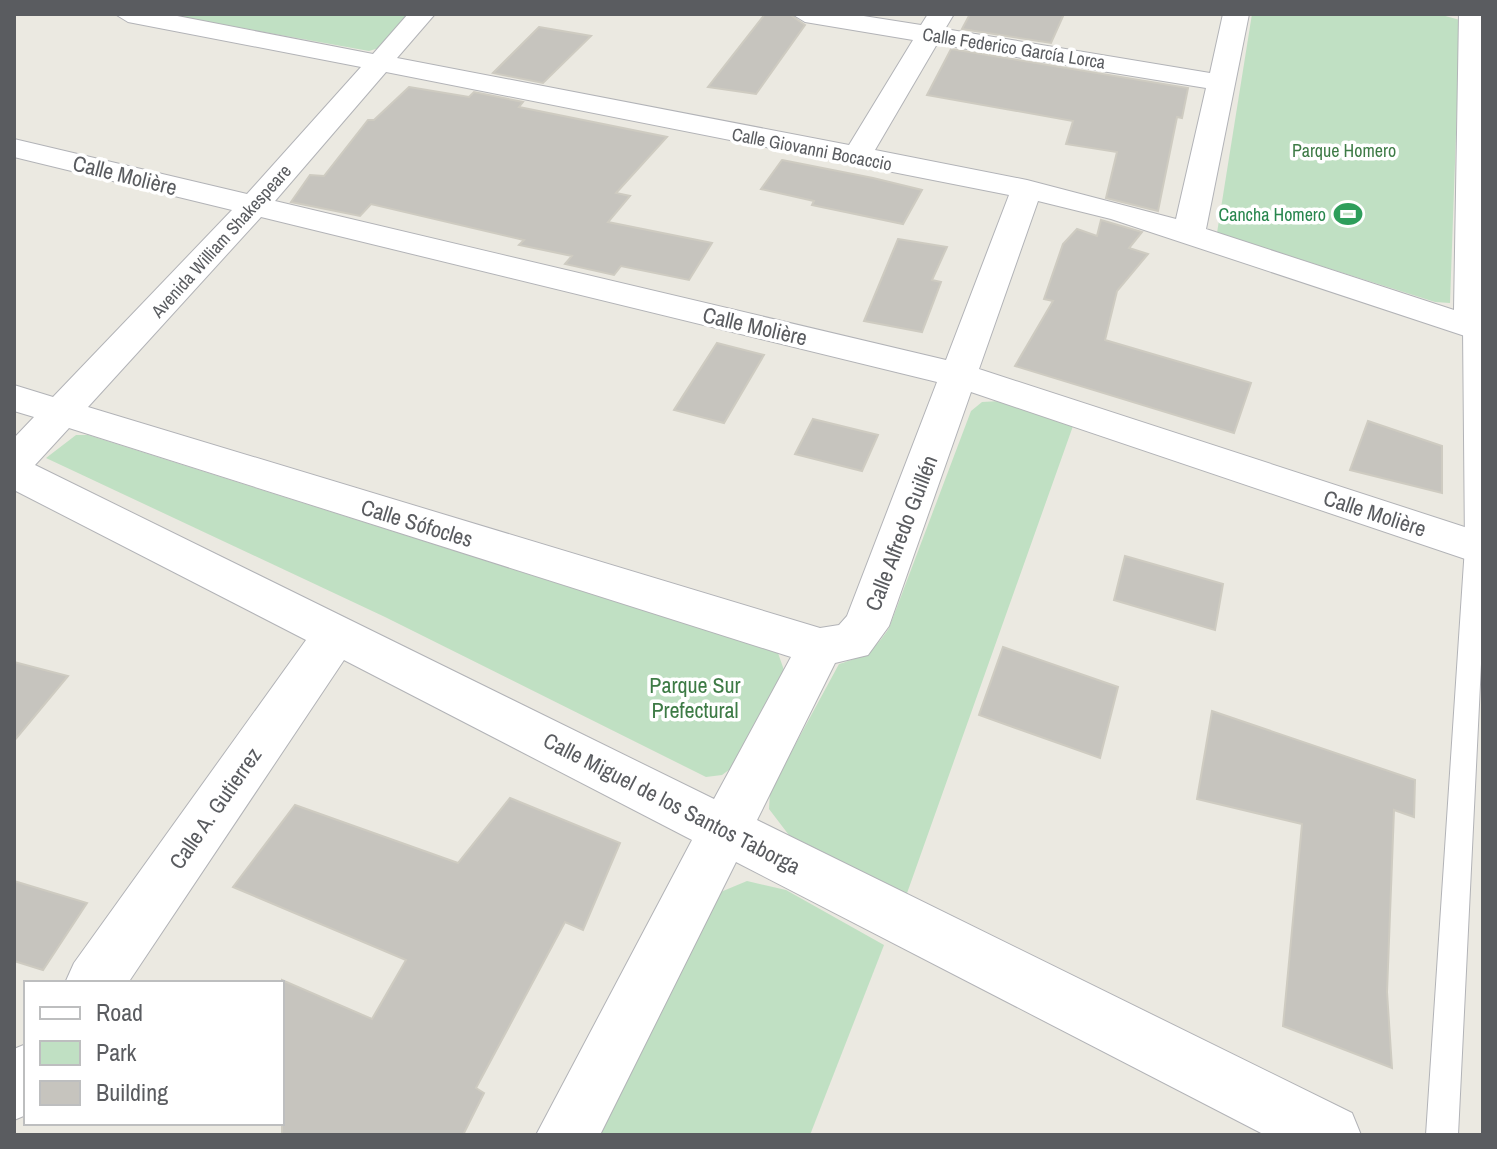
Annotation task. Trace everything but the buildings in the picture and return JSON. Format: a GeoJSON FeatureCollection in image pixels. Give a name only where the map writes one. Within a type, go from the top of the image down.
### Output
{"type":"FeatureCollection","features":[{"type":"Feature","properties":{"kind":"street","name":"Calle Giovanni Bocaccio"},"geometry":{"type":"LineString","coordinates":[[128,14],[1027,189],[1122,212],[1478,330]]}},
{"type":"Feature","properties":{"kind":"street","name":"Avenida William Shakespeare"},"geometry":{"type":"LineString","coordinates":[[14,463],[253,207],[422,14]]}},
{"type":"Feature","properties":{"kind":"street","name":"Calle Federico García Lorca"},"geometry":{"type":"LineString","coordinates":[[805,14],[935,24],[1223,83]]}},
{"type":"Feature","properties":{"kind":"street"},"geometry":{"type":"LineString","coordinates":[[1188,236],[1236,14]]}},
{"type":"Feature","properties":{"kind":"street"},"geometry":{"type":"LineString","coordinates":[[1472,15],[1478,330]]}},
{"type":"Feature","properties":{"kind":"street"},"geometry":{"type":"LineString","coordinates":[[856,158],[935,24]]}},
{"type":"Feature","properties":{"kind":"street","name":"Calle Molière"},"geometry":{"type":"LineString","coordinates":[[14,148],[961,376],[1480,548]]}},
{"type":"Feature","properties":{"kind":"street","name":"Calle Alfredo Guillén"},"geometry":{"type":"LineString","coordinates":[[820,647],[852,642],[866,626],[961,376],[1027,189]]}},
{"type":"Feature","properties":{"kind":"street","name":"Calle Sófocles"},"geometry":{"type":"LineString","coordinates":[[14,398],[820,647]]}},
{"type":"Feature","properties":{"kind":"street","name":"Calle Miguel de los Santos Taborga"},"geometry":{"type":"LineString","coordinates":[[14,472],[1330,1135]]}},
{"type":"Feature","properties":{"kind":"street","name":"Calle A. Gutierrez"},"geometry":{"type":"LineString","coordinates":[[95,981],[337,633]]}},
{"type":"Feature","properties":{"kind":"street"},"geometry":{"type":"LineString","coordinates":[[567,1135],[820,647]]}},
{"type":"Feature","properties":{"kind":"lane"},"geometry":{"type":"LineString","coordinates":[[1442,1135],[1480,548],[1478,330]]}},
{"type":"Feature","properties":{"kind":"green space"},"geometry":{"type":"Polygon","coordinates":[[[165,14],[412,14],[379,48],[369,51],[165,14]]]}},
{"type":"Feature","properties":{"kind":"green space","name":"Parque Homero"},"geometry":{"type":"Polygon","coordinates":[[[1252,14],[1438,14],[1460,20],[1450,303],[1435,302],[1217,233],[1252,14]]]}},
{"type":"Feature","properties":{"kind":"green space"},"geometry":{"type":"Polygon","coordinates":[[[1000,401],[1073,426],[906,896],[795,843],[769,809],[770,791],[839,664],[868,652],[889,628],[971,411],[982,402],[1000,401]]]}},
{"type":"Feature","properties":{"kind":"green space","name":"Parque Sur Prefectural"},"geometry":{"type":"Polygon","coordinates":[[[76,435],[88,435],[778,653],[785,673],[737,764],[722,775],[706,777],[385,617],[46,458],[76,435]]]}},
{"type":"Feature","properties":{"kind":"green space"},"geometry":{"type":"Polygon","coordinates":[[[747,881],[786,890],[884,945],[810,1135],[593,1135],[711,896],[747,881]]]}},
{"type":"Feature","properties":{"kind":"place","name":"Cancha Homero"},"geometry":{"type":"Point","coordinates":[1348,214]}}]}
